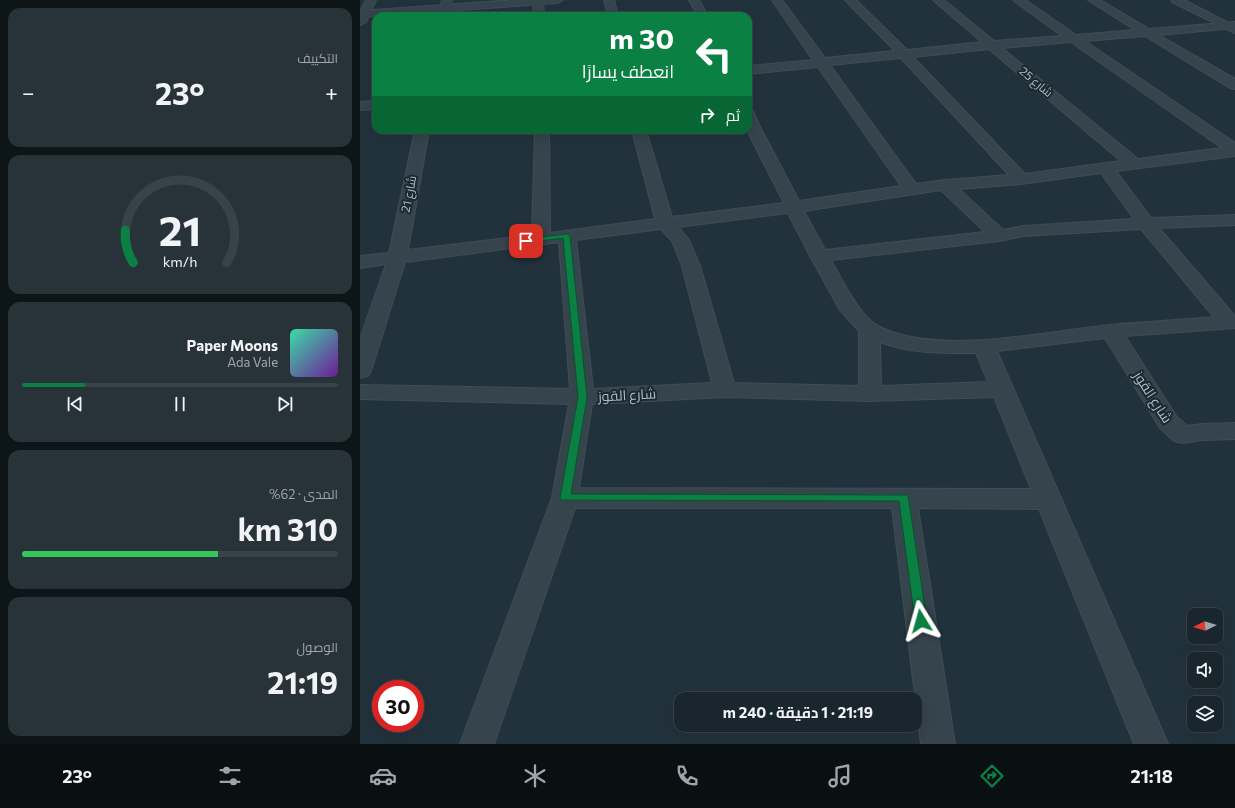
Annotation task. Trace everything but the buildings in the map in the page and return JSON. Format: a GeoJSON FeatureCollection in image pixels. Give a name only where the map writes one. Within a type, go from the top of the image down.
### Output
{"type":"FeatureCollection","features":[{"type":"Feature","properties":{"kind":"street"},"geometry":{"type":"LineString","coordinates":[[362,16],[371,0]]}},
{"type":"Feature","properties":{"kind":"street"},"geometry":{"type":"LineString","coordinates":[[404,12],[558,0]]}},
{"type":"Feature","properties":{"kind":"street"},"geometry":{"type":"LineString","coordinates":[[610,0],[612,12]]}},
{"type":"Feature","properties":{"kind":"street"},"geometry":{"type":"LineString","coordinates":[[694,0],[701,12]]}},
{"type":"Feature","properties":{"kind":"street"},"geometry":{"type":"LineString","coordinates":[[776,0],[912,190]]}},
{"type":"Feature","properties":{"kind":"street"},"geometry":{"type":"LineString","coordinates":[[850,0],[904,54],[1021,179]]}},
{"type":"Feature","properties":{"kind":"street","name":"شارع 25"},"geometry":{"type":"LineString","coordinates":[[938,0],[1134,164]]}},
{"type":"Feature","properties":{"kind":"street"},"geometry":{"type":"LineString","coordinates":[[1018,0],[1235,151]]}},
{"type":"Feature","properties":{"kind":"street"},"geometry":{"type":"LineString","coordinates":[[1092,0],[1235,85]]}},
{"type":"Feature","properties":{"kind":"street"},"geometry":{"type":"LineString","coordinates":[[1176,0],[1232,27]]}},
{"type":"Feature","properties":{"kind":"street"},"geometry":{"type":"LineString","coordinates":[[538,1],[539,12]]}},
{"type":"Feature","properties":{"kind":"street"},"geometry":{"type":"LineString","coordinates":[[362,16],[372,15]]}},
{"type":"Feature","properties":{"kind":"street"},"geometry":{"type":"LineString","coordinates":[[752,70],[992,45],[1147,32],[1232,27]]}},
{"type":"Feature","properties":{"kind":"street"},"geometry":{"type":"LineString","coordinates":[[360,106],[372,104]]}},
{"type":"Feature","properties":{"kind":"street"},"geometry":{"type":"LineString","coordinates":[[752,125],[819,256],[850,310],[869,330],[899,342],[942,347],[984,346],[1111,331],[1232,322]]}},
{"type":"Feature","properties":{"kind":"street","name":"شارع 21"},"geometry":{"type":"LineString","coordinates":[[360,371],[397,258],[421,134]]}},
{"type":"Feature","properties":{"kind":"street"},"geometry":{"type":"LineString","coordinates":[[541,239],[542,134]]}},
{"type":"Feature","properties":{"kind":"street"},"geometry":{"type":"LineString","coordinates":[[640,134],[665,223],[680,240],[691,266],[725,390]]}},
{"type":"Feature","properties":{"kind":"street"},"geometry":{"type":"LineString","coordinates":[[360,262],[794,207],[945,185],[1021,179],[1235,151]]}},
{"type":"Feature","properties":{"kind":"street"},"geometry":{"type":"LineString","coordinates":[[1105,168],[1146,223],[1232,322]]}},
{"type":"Feature","properties":{"kind":"street"},"geometry":{"type":"LineString","coordinates":[[945,185],[999,236]]}},
{"type":"Feature","properties":{"kind":"street"},"geometry":{"type":"LineString","coordinates":[[819,256],[999,236],[1024,231],[1146,223],[1235,220]]}},
{"type":"Feature","properties":{"kind":"street"},"geometry":{"type":"LineString","coordinates":[[477,744],[565,498],[582,397],[567,236]]}},
{"type":"Feature","properties":{"kind":"street"},"geometry":{"type":"LineString","coordinates":[[869,330],[870,394]]}},
{"type":"Feature","properties":{"kind":"street","name":"شارع القوز"},"geometry":{"type":"LineString","coordinates":[[1111,331],[1168,422],[1182,435],[1202,432],[1235,431]]}},
{"type":"Feature","properties":{"kind":"street"},"geometry":{"type":"LineString","coordinates":[[984,346],[1151,744]]}},
{"type":"Feature","properties":{"kind":"street","name":"شارع القوز"},"geometry":{"type":"LineString","coordinates":[[360,392],[582,397],[725,390],[870,394],[1001,389]]}},
{"type":"Feature","properties":{"kind":"street"},"geometry":{"type":"LineString","coordinates":[[565,498],[1047,499]]}},
{"type":"Feature","properties":{"kind":"street"},"geometry":{"type":"LineString","coordinates":[[904,498],[938,744]]}},
{"type":"Feature","properties":{"kind":"route"},"geometry":{"type":"LineString","coordinates":[[526,241],[567,236],[582,397],[565,498],[904,498],[921,621]]}}]}
